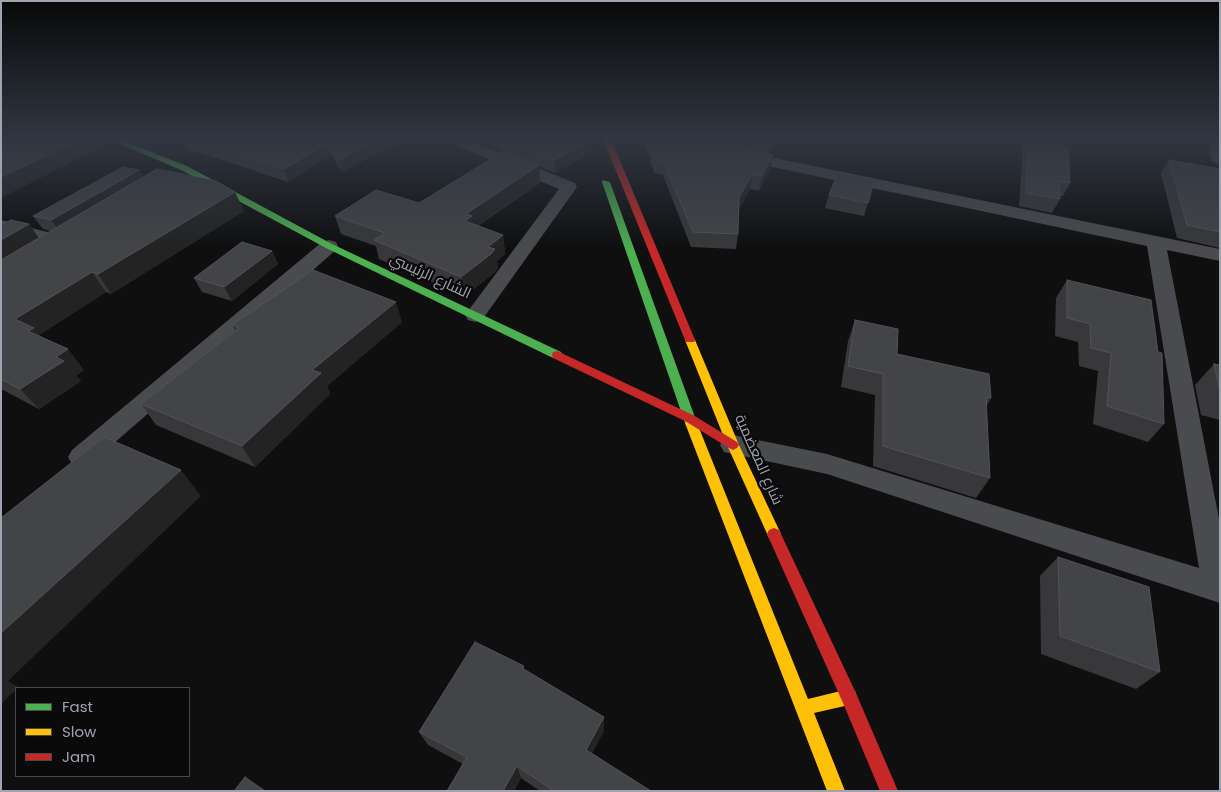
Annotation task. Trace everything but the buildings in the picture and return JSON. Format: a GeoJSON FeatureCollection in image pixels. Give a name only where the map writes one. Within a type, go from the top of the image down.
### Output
{"type":"FeatureCollection","features":[{"type":"Feature","properties":{"kind":"main road","name":"الشارع الرئيسي"},"geometry":{"type":"LineString","coordinates":[[199,176],[329,246],[688,418],[733,444]]}},
{"type":"Feature","properties":{"kind":"main road"},"geometry":{"type":"LineString","coordinates":[[603,176],[688,418],[836,791]]}},
{"type":"Feature","properties":{"kind":"main road","name":"شارع المعضمية"},"geometry":{"type":"LineString","coordinates":[[622,176],[733,444],[849,696],[889,791]]}},
{"type":"Feature","properties":{"kind":"main road"},"geometry":{"type":"LineString","coordinates":[[802,708],[849,696]]}},
{"type":"Feature","properties":{"kind":"street"},"geometry":{"type":"LineString","coordinates":[[475,315],[570,187],[543,176]]}},
{"type":"Feature","properties":{"kind":"street"},"geometry":{"type":"LineString","coordinates":[[836,176],[1220,255]]}},
{"type":"Feature","properties":{"kind":"street"},"geometry":{"type":"LineString","coordinates":[[1,225],[63,242]]}},
{"type":"Feature","properties":{"kind":"street"},"geometry":{"type":"LineString","coordinates":[[40,256],[79,232]]}},
{"type":"Feature","properties":{"kind":"street"},"geometry":{"type":"LineString","coordinates":[[733,444],[827,464],[1218,588],[1156,242]]}},
{"type":"Feature","properties":{"kind":"street"},"geometry":{"type":"LineString","coordinates":[[62,472],[329,246]]}},
{"type":"Feature","properties":{"kind":"traffic: fast"},"geometry":{"type":"LineString","coordinates":[[199,176],[329,246],[557,355]]}},
{"type":"Feature","properties":{"kind":"traffic: fast"},"geometry":{"type":"LineString","coordinates":[[606,182],[691,423]]}},
{"type":"Feature","properties":{"kind":"traffic: slow"},"geometry":{"type":"LineString","coordinates":[[690,340],[733,445],[774,534]]}},
{"type":"Feature","properties":{"kind":"traffic: slow"},"geometry":{"type":"LineString","coordinates":[[691,423],[836,791]]}},
{"type":"Feature","properties":{"kind":"traffic: slow"},"geometry":{"type":"LineString","coordinates":[[802,708],[849,697]]}},
{"type":"Feature","properties":{"kind":"traffic: jam"},"geometry":{"type":"LineString","coordinates":[[622,176],[690,340]]}},
{"type":"Feature","properties":{"kind":"traffic: jam"},"geometry":{"type":"LineString","coordinates":[[557,355],[689,418],[733,445]]}},
{"type":"Feature","properties":{"kind":"traffic: jam"},"geometry":{"type":"LineString","coordinates":[[774,534],[849,697],[889,791]]}}]}
